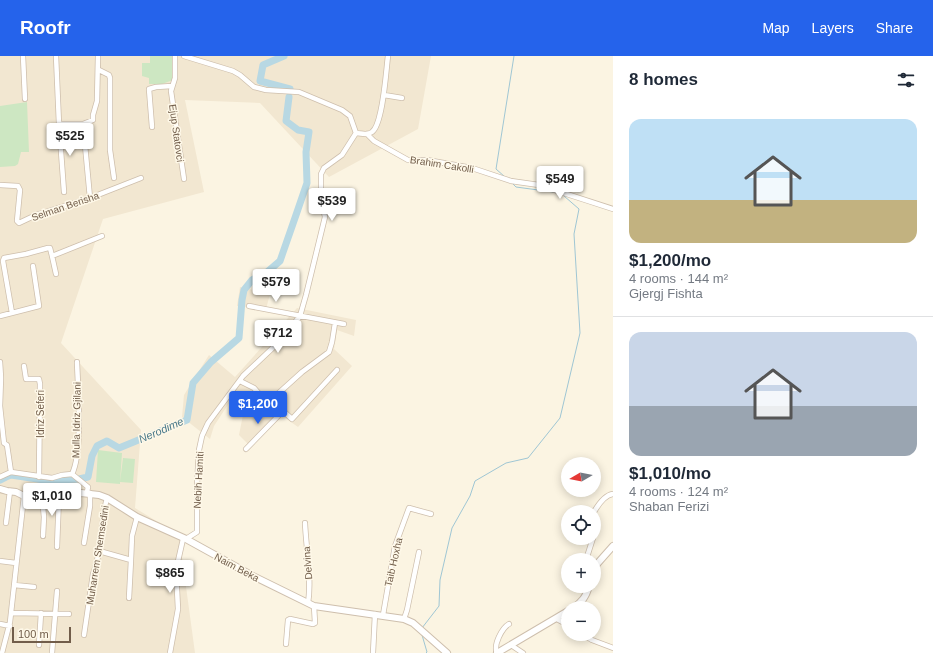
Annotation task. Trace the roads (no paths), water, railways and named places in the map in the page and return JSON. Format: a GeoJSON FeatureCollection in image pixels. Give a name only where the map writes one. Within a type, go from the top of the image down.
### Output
{"type":"FeatureCollection","features":[{"type":"Feature","properties":{"kind":"street"},"geometry":{"type":"LineString","coordinates":[[23,56],[25,99]]}},
{"type":"Feature","properties":{"kind":"street"},"geometry":{"type":"LineString","coordinates":[[56,56],[64,192]]}},
{"type":"Feature","properties":{"kind":"street"},"geometry":{"type":"LineString","coordinates":[[59,124],[83,124],[93,120],[97,101],[98,56]]}},
{"type":"Feature","properties":{"kind":"street","name":"Ejup Statovci"},"geometry":{"type":"LineString","coordinates":[[175,56],[175,78],[172,86],[172,104],[184,179]]}},
{"type":"Feature","properties":{"kind":"street"},"geometry":{"type":"LineString","coordinates":[[184,56],[233,71],[254,87],[266,90],[299,92],[342,110],[350,116],[356,133],[368,134],[373,131],[377,125],[384,95],[388,56]]}},
{"type":"Feature","properties":{"kind":"street"},"geometry":{"type":"LineString","coordinates":[[98,70],[109,75],[110,78],[110,150],[114,178]]}},
{"type":"Feature","properties":{"kind":"street"},"geometry":{"type":"LineString","coordinates":[[152,127],[149,89],[172,86]]}},
{"type":"Feature","properties":{"kind":"street"},"geometry":{"type":"LineString","coordinates":[[384,95],[402,98]]}},
{"type":"Feature","properties":{"kind":"street"},"geometry":{"type":"LineString","coordinates":[[83,124],[90,198]]}},
{"type":"Feature","properties":{"kind":"street","name":"Nebih Hamiti"},"geometry":{"type":"LineString","coordinates":[[185,539],[197,532],[197,478],[199,450],[202,436],[208,423],[243,376],[281,340],[300,316],[325,217],[321,196],[321,174],[324,168],[342,155],[356,133]]}},
{"type":"Feature","properties":{"kind":"street","name":"Brahim Cakolli"},"geometry":{"type":"LineString","coordinates":[[368,134],[380,145],[408,160],[427,160],[472,168],[511,181],[540,185],[613,209]]}},
{"type":"Feature","properties":{"kind":"street","name":"Selman Berisha"},"geometry":{"type":"LineString","coordinates":[[0,185],[18,186],[20,190],[17,221],[20,223],[36,215],[90,198],[141,178]]}},
{"type":"Feature","properties":{"kind":"street"},"geometry":{"type":"LineString","coordinates":[[52,256],[102,236]]}},
{"type":"Feature","properties":{"kind":"street"},"geometry":{"type":"LineString","coordinates":[[12,313],[3,262],[4,258],[50,248],[56,274]]}},
{"type":"Feature","properties":{"kind":"street"},"geometry":{"type":"LineString","coordinates":[[0,316],[39,306],[33,266]]}},
{"type":"Feature","properties":{"kind":"street"},"geometry":{"type":"LineString","coordinates":[[249,306],[344,324]]}},
{"type":"Feature","properties":{"kind":"street"},"geometry":{"type":"LineString","coordinates":[[271,400],[290,382],[329,352],[335,323]]}},
{"type":"Feature","properties":{"kind":"street"},"geometry":{"type":"LineString","coordinates":[[0,362],[2,427],[4,443],[7,443],[11,472]]}},
{"type":"Feature","properties":{"kind":"street","name":"Mulla Idriz Gjilani"},"geometry":{"type":"LineString","coordinates":[[72,474],[75,468],[78,430],[77,362]]}},
{"type":"Feature","properties":{"kind":"street","name":"Idriz Seferi"},"geometry":{"type":"LineString","coordinates":[[24,366],[26,379],[39,379],[40,384],[39,477]]}},
{"type":"Feature","properties":{"kind":"street"},"geometry":{"type":"LineString","coordinates":[[240,380],[254,388],[261,396],[271,400],[291,419],[294,418],[337,370]]}},
{"type":"Feature","properties":{"kind":"street"},"geometry":{"type":"LineString","coordinates":[[250,409],[261,396]]}},
{"type":"Feature","properties":{"kind":"street"},"geometry":{"type":"LineString","coordinates":[[246,449],[283,411]]}},
{"type":"Feature","properties":{"kind":"street"},"geometry":{"type":"LineString","coordinates":[[0,476],[11,472],[52,478],[72,474],[80,479],[88,487],[87,492],[90,493],[90,506],[84,543]]}},
{"type":"Feature","properties":{"kind":"street","name":"Naim Beka"},"geometry":{"type":"LineString","coordinates":[[0,489],[24,496],[42,497],[48,500],[60,496],[81,493],[90,493],[107,498],[137,517],[185,539],[253,576],[314,606],[382,615],[404,619],[414,623],[447,653]]}},
{"type":"Feature","properties":{"kind":"street"},"geometry":{"type":"LineString","coordinates":[[6,523],[10,491]]}},
{"type":"Feature","properties":{"kind":"street"},"geometry":{"type":"LineString","coordinates":[[598,505],[610,494],[613,494]]}},
{"type":"Feature","properties":{"kind":"street"},"geometry":{"type":"LineString","coordinates":[[2,653],[10,626],[24,496]]}},
{"type":"Feature","properties":{"kind":"street"},"geometry":{"type":"LineString","coordinates":[[57,547],[60,496]]}},
{"type":"Feature","properties":{"kind":"street"},"geometry":{"type":"LineString","coordinates":[[42,497],[44,517],[43,536]]}},
{"type":"Feature","properties":{"kind":"street","name":"Muharrem Shemsedini"},"geometry":{"type":"LineString","coordinates":[[84,635],[93,574],[97,565],[104,509],[107,498]]}},
{"type":"Feature","properties":{"kind":"street","name":"Taib Hoxha"},"geometry":{"type":"LineString","coordinates":[[382,615],[394,546],[409,508],[431,514]]}},
{"type":"Feature","properties":{"kind":"street"},"geometry":{"type":"LineString","coordinates":[[129,598],[132,536],[137,517]]}},
{"type":"Feature","properties":{"kind":"street","name":"Delvina"},"geometry":{"type":"LineString","coordinates":[[305,523],[308,569],[308,603]]}},
{"type":"Feature","properties":{"kind":"street"},"geometry":{"type":"LineString","coordinates":[[170,653],[178,609],[176,570],[185,539]]}},
{"type":"Feature","properties":{"kind":"street"},"geometry":{"type":"LineString","coordinates":[[601,560],[613,546]]}},
{"type":"Feature","properties":{"kind":"street"},"geometry":{"type":"LineString","coordinates":[[99,551],[131,560]]}},
{"type":"Feature","properties":{"kind":"street"},"geometry":{"type":"LineString","coordinates":[[404,619],[419,552]]}},
{"type":"Feature","properties":{"kind":"street"},"geometry":{"type":"LineString","coordinates":[[0,561],[16,563]]}},
{"type":"Feature","properties":{"kind":"street"},"geometry":{"type":"LineString","coordinates":[[14,585],[34,587]]}},
{"type":"Feature","properties":{"kind":"street"},"geometry":{"type":"LineString","coordinates":[[52,653],[57,591]]}},
{"type":"Feature","properties":{"kind":"street"},"geometry":{"type":"LineString","coordinates":[[286,644],[288,620],[290,619],[313,624],[314,606]]}},
{"type":"Feature","properties":{"kind":"street"},"geometry":{"type":"LineString","coordinates":[[11,613],[69,614]]}},
{"type":"Feature","properties":{"kind":"street"},"geometry":{"type":"LineString","coordinates":[[39,645],[41,613]]}},
{"type":"Feature","properties":{"kind":"street"},"geometry":{"type":"LineString","coordinates":[[373,653],[375,614]]}},
{"type":"Feature","properties":{"kind":"street"},"geometry":{"type":"LineString","coordinates":[[509,624],[504,628],[496,647],[497,653],[561,615]]}},
{"type":"Feature","properties":{"kind":"street"},"geometry":{"type":"LineString","coordinates":[[557,618],[561,621]]}},
{"type":"Feature","properties":{"kind":"street"},"geometry":{"type":"LineString","coordinates":[[0,624],[10,626]]}},
{"type":"Feature","properties":{"kind":"street"},"geometry":{"type":"LineString","coordinates":[[595,641],[613,648]]}},
{"type":"Feature","properties":{"kind":"street"},"geometry":{"type":"LineString","coordinates":[[511,644],[523,653]]}},
{"type":"Feature","properties":{"kind":"waterway","name":"Nerodime"},"geometry":{"type":"LineString","coordinates":[[284,56],[263,65],[260,81],[290,89]]}},
{"type":"Feature","properties":{"kind":"waterway"},"geometry":{"type":"LineString","coordinates":[[505,177],[496,169],[514,56]]}},
{"type":"Feature","properties":{"kind":"waterway","name":"Nerodime"},"geometry":{"type":"LineString","coordinates":[[0,480],[11,475],[44,480],[79,479],[88,477],[92,456],[97,446],[107,441],[119,448],[187,420],[193,383],[211,362],[239,338],[244,290],[252,280],[266,273],[280,261],[307,183],[306,152],[309,132],[298,130],[286,121],[289,97]]}},
{"type":"Feature","properties":{"kind":"waterway"},"geometry":{"type":"LineString","coordinates":[[512,183],[516,187],[553,192]]}},
{"type":"Feature","properties":{"kind":"waterway"},"geometry":{"type":"LineString","coordinates":[[422,628],[439,606],[440,580],[452,528],[470,496],[475,481],[506,463],[528,458],[560,418],[580,333],[574,234],[579,209],[564,196]]}},
{"type":"Feature","properties":{"kind":"waterway"},"geometry":{"type":"LineString","coordinates":[[422,635],[426,653]]}}]}
